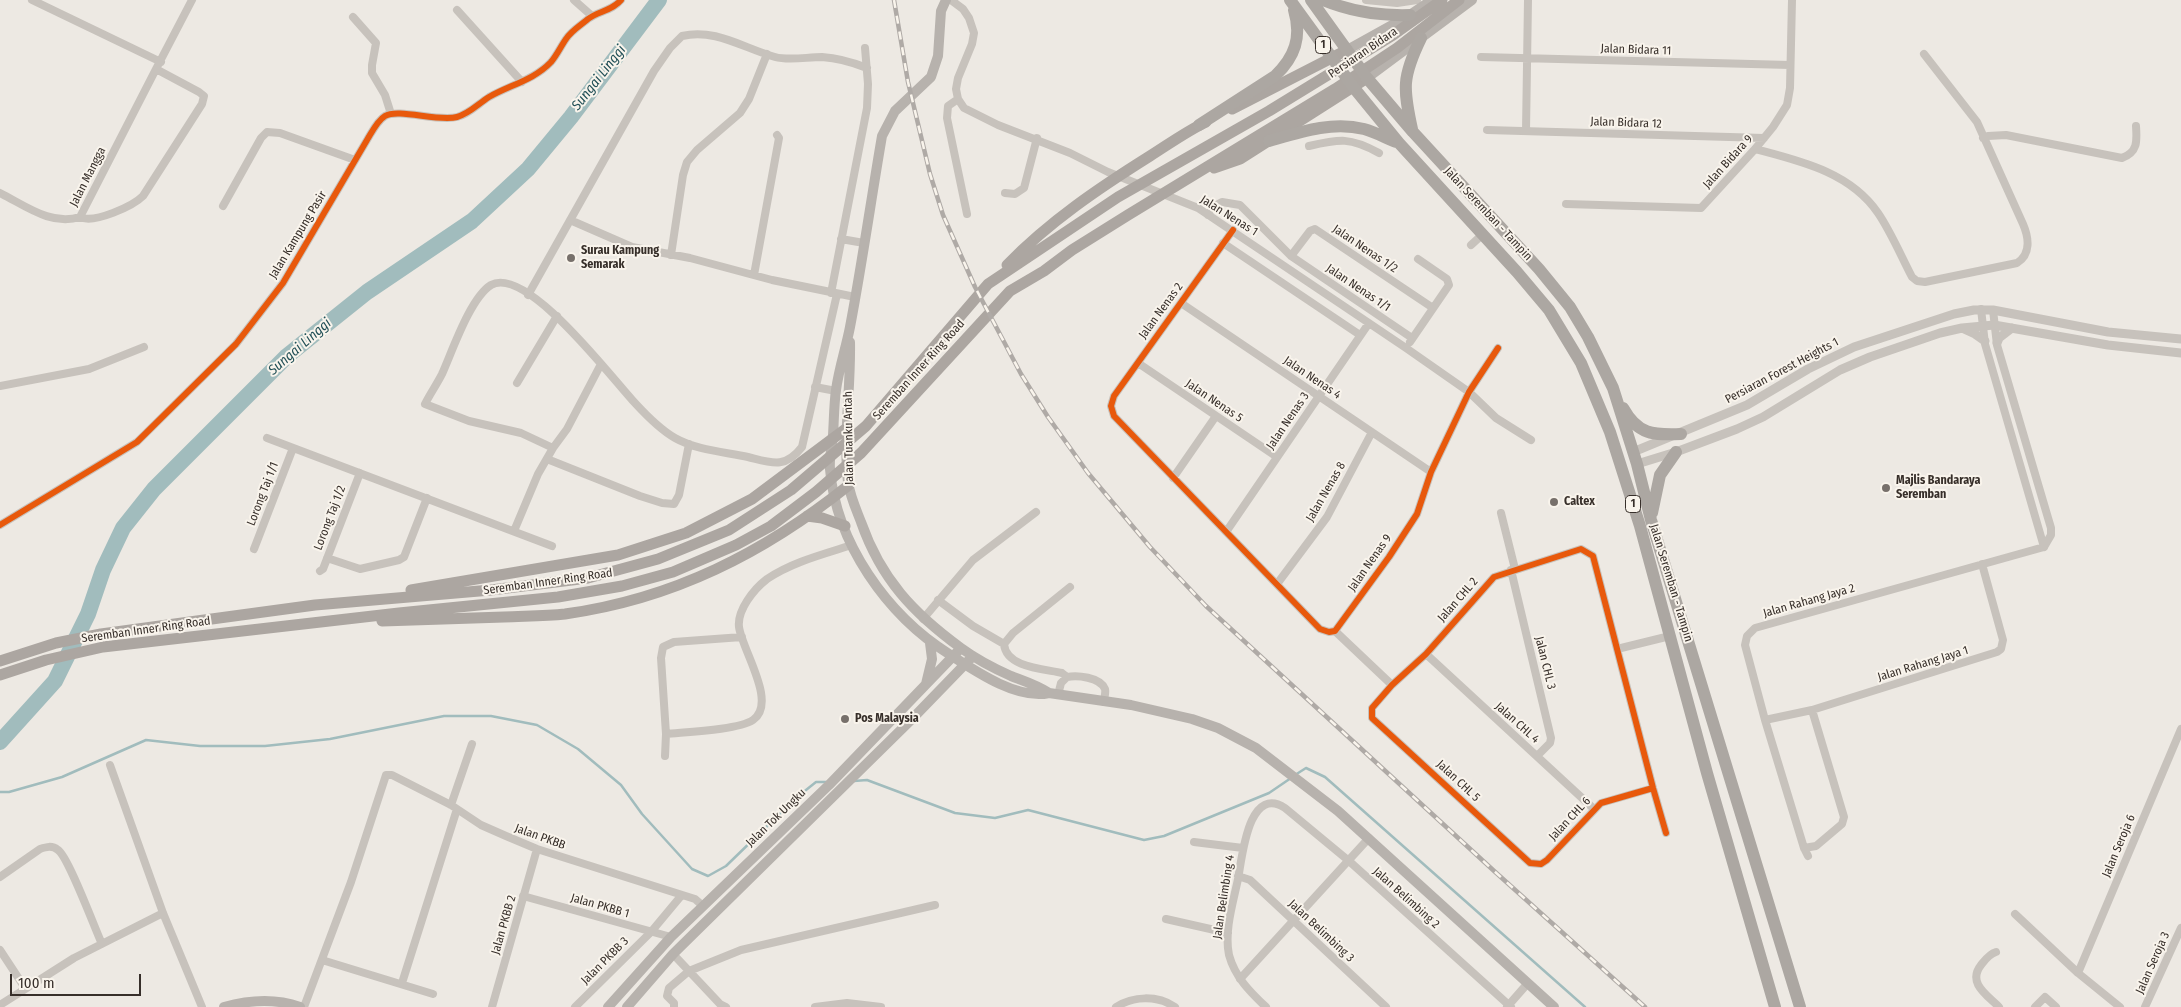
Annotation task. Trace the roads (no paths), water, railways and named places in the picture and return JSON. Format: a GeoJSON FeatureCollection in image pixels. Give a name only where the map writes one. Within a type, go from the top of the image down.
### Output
{"type":"FeatureCollection","features":[{"type":"Feature","properties":{"kind":"highway","name":"1"},"geometry":{"type":"LineString","coordinates":[[1311,0],[1367,78]]}},
{"type":"Feature","properties":{"kind":"highway"},"geometry":{"type":"LineString","coordinates":[[1323,0],[1366,14],[1383,16],[1410,15]]}},
{"type":"Feature","properties":{"kind":"highway","name":"1"},"geometry":{"type":"LineString","coordinates":[[1291,1],[1354,88]]}},
{"type":"Feature","properties":{"kind":"highway"},"geometry":{"type":"LineString","coordinates":[[1199,125],[1275,76],[1285,66],[1293,55],[1298,31],[1297,19],[1291,1]]}},
{"type":"Feature","properties":{"kind":"highway"},"geometry":{"type":"LineString","coordinates":[[1413,132],[1408,110],[1406,74],[1409,62],[1422,38]]}},
{"type":"Feature","properties":{"kind":"highway","name":"Jalan Seremban - Tampin"},"geometry":{"type":"LineString","coordinates":[[1367,78],[1413,132],[1539,269],[1570,307],[1588,336],[1613,388],[1635,458],[1651,520],[1800,1007]]}},
{"type":"Feature","properties":{"kind":"highway","name":"Jalan Seremban - Tampin"},"geometry":{"type":"LineString","coordinates":[[1354,88],[1399,143],[1517,272],[1549,310],[1581,364],[1610,432],[1640,526],[1775,1007]]}},
{"type":"Feature","properties":{"kind":"highway"},"geometry":{"type":"LineString","coordinates":[[1269,141],[1320,128],[1346,127],[1364,130],[1399,143]]}},
{"type":"Feature","properties":{"kind":"highway"},"geometry":{"type":"LineString","coordinates":[[1613,388],[1628,416],[1641,429],[1654,434],[1680,434]]}},
{"type":"Feature","properties":{"kind":"highway"},"geometry":{"type":"LineString","coordinates":[[1651,520],[1660,475],[1676,452]]}},
{"type":"Feature","properties":{"kind":"main road","name":"Jalan Tuanku Antah"},"geometry":{"type":"LineString","coordinates":[[946,0],[941,11],[938,56],[931,77],[894,111],[882,136],[850,328],[836,391],[830,468],[835,496],[852,545],[874,584],[900,614],[930,643],[965,666],[1019,691],[1038,695],[1053,694]]}},
{"type":"Feature","properties":{"kind":"main road","name":"Persiaran Bidara"},"geometry":{"type":"LineString","coordinates":[[1347,50],[1410,15],[1432,0]]}},
{"type":"Feature","properties":{"kind":"main road","name":"Persiaran Bidara"},"geometry":{"type":"LineString","coordinates":[[1269,111],[1393,35],[1442,0]]}},
{"type":"Feature","properties":{"kind":"main road","name":"Persiaran Bidara"},"geometry":{"type":"LineString","coordinates":[[1278,122],[1335,89],[1397,48],[1459,0]]}},
{"type":"Feature","properties":{"kind":"main road","name":"Persiaran Bidara"},"geometry":{"type":"LineString","coordinates":[[1367,78],[1472,0]]}},
{"type":"Feature","properties":{"kind":"main road"},"geometry":{"type":"LineString","coordinates":[[1370,37],[1368,48],[1372,52],[1387,59],[1395,58]]}},
{"type":"Feature","properties":{"kind":"main road"},"geometry":{"type":"LineString","coordinates":[[988,284],[1025,247],[1067,211],[1103,186],[1199,125],[1347,50]]}},
{"type":"Feature","properties":{"kind":"main road"},"geometry":{"type":"LineString","coordinates":[[1190,178],[1240,159],[1367,78]]}},
{"type":"Feature","properties":{"kind":"main road"},"geometry":{"type":"LineString","coordinates":[[1287,82],[1304,84],[1311,90],[1315,97],[1316,106],[1314,113]]}},
{"type":"Feature","properties":{"kind":"main road","name":"Seremban Inner Ring Road"},"geometry":{"type":"LineString","coordinates":[[0,661],[56,643],[101,634],[315,605],[491,590],[588,578],[658,559],[729,530],[791,490],[866,426],[988,284],[1118,197],[1269,111]]}},
{"type":"Feature","properties":{"kind":"main road","name":"Seremban Inner Ring Road"},"geometry":{"type":"LineString","coordinates":[[0,676],[46,660],[102,647],[558,597],[622,586],[672,572],[736,546],[771,526],[816,492],[861,453],[1010,291],[1044,271],[1072,250],[1278,122]]}},
{"type":"Feature","properties":{"kind":"main road","name":"Jalan Tuanku Antah"},"geometry":{"type":"LineString","coordinates":[[850,328],[847,428],[848,485],[877,562],[896,589],[923,619],[961,648],[973,656],[1053,694]]}},
{"type":"Feature","properties":{"kind":"main road"},"geometry":{"type":"LineString","coordinates":[[315,605],[480,580],[618,555],[686,533],[752,498],[847,428]]}},
{"type":"Feature","properties":{"kind":"main road"},"geometry":{"type":"LineString","coordinates":[[772,484],[795,482],[805,492],[810,504],[806,517]]}},
{"type":"Feature","properties":{"kind":"main road"},"geometry":{"type":"LineString","coordinates":[[310,623],[564,614],[605,606],[690,581],[742,558],[771,542],[848,485]]}},
{"type":"Feature","properties":{"kind":"main road"},"geometry":{"type":"LineString","coordinates":[[806,517],[822,518],[844,526]]}},
{"type":"Feature","properties":{"kind":"main road"},"geometry":{"type":"LineString","coordinates":[[926,684],[927,672],[932,659],[930,643]]}},
{"type":"Feature","properties":{"kind":"main road","name":"Jalan Tok Ungku"},"geometry":{"type":"LineString","coordinates":[[608,1007],[699,903],[829,785],[961,648]]}},
{"type":"Feature","properties":{"kind":"main road","name":"Jalan Tok Ungku"},"geometry":{"type":"LineString","coordinates":[[627,1007],[673,954],[973,656]]}},
{"type":"Feature","properties":{"kind":"main road"},"geometry":{"type":"LineString","coordinates":[[1053,694],[1167,712],[1218,728],[1256,748],[1305,784],[1369,838],[1554,1007]]}},
{"type":"Feature","properties":{"kind":"main road"},"geometry":{"type":"LineString","coordinates":[[224,1007],[258,1001],[276,1001],[302,1007]]}},
{"type":"Feature","properties":{"kind":"street"},"geometry":{"type":"LineString","coordinates":[[32,0],[158,66],[204,96],[202,104],[143,196],[132,205],[95,218],[84,219],[80,217]]}},
{"type":"Feature","properties":{"kind":"street","name":"Jalan Mangga"},"geometry":{"type":"LineString","coordinates":[[0,193],[51,219],[70,220],[80,217],[192,0]]}},
{"type":"Feature","properties":{"kind":"street"},"geometry":{"type":"LineString","coordinates":[[574,0],[592,16]]}},
{"type":"Feature","properties":{"kind":"street"},"geometry":{"type":"LineString","coordinates":[[353,17],[376,43],[372,73],[384,95],[391,114],[446,118],[458,117],[470,112],[492,95],[522,82],[552,61],[567,37],[592,16],[612,8],[621,0]]}},
{"type":"Feature","properties":{"kind":"street"},"geometry":{"type":"LineString","coordinates":[[952,0],[966,14],[974,33],[972,44],[958,78],[956,89],[958,99],[948,106],[947,118],[967,214]]}},
{"type":"Feature","properties":{"kind":"street"},"geometry":{"type":"LineString","coordinates":[[1366,0],[1397,3],[1417,0]]}},
{"type":"Feature","properties":{"kind":"street"},"geometry":{"type":"LineString","coordinates":[[1526,131],[1528,0]]}},
{"type":"Feature","properties":{"kind":"street","name":"Jalan Bidara 9"},"geometry":{"type":"LineString","coordinates":[[1566,204],[1702,208],[1755,149],[1787,105],[1792,0]]}},
{"type":"Feature","properties":{"kind":"street"},"geometry":{"type":"LineString","coordinates":[[458,10],[522,82]]}},
{"type":"Feature","properties":{"kind":"street"},"geometry":{"type":"LineString","coordinates":[[528,295],[649,79],[670,48],[682,36],[705,33],[776,57],[822,57],[848,60],[867,68]]}},
{"type":"Feature","properties":{"kind":"street"},"geometry":{"type":"LineString","coordinates":[[553,448],[521,433],[469,421],[425,404],[442,374],[468,315],[483,292],[492,285],[501,283],[513,286],[557,316],[580,338],[636,405],[675,438],[689,444],[770,462],[783,462],[794,458],[802,447],[815,387],[834,293],[841,239],[867,108],[868,84],[865,48]]}},
{"type":"Feature","properties":{"kind":"street"},"geometry":{"type":"LineString","coordinates":[[670,255],[683,175],[687,162],[697,150],[740,113],[750,99],[767,54]]}},
{"type":"Feature","properties":{"kind":"street"},"geometry":{"type":"LineString","coordinates":[[1755,149],[1811,164],[1841,179],[1857,191],[1878,213],[1912,277],[1917,281],[1925,282],[2017,264],[2025,256],[2027,234],[1972,113],[1924,54]]}},
{"type":"Feature","properties":{"kind":"street","name":"Jalan Bidara 11"},"geometry":{"type":"LineString","coordinates":[[1482,57],[1790,65]]}},
{"type":"Feature","properties":{"kind":"street","name":"Jalan Nenas 1"},"geometry":{"type":"LineString","coordinates":[[958,99],[964,108],[998,125],[1037,138],[1108,172],[1198,208],[1406,348],[1469,392],[1496,418],[1531,440]]}},
{"type":"Feature","properties":{"kind":"street","name":"Jalan Kampung Pasir"},"geometry":{"type":"LineString","coordinates":[[0,525],[137,442],[236,344],[283,282],[377,123],[391,114]]}},
{"type":"Feature","properties":{"kind":"street"},"geometry":{"type":"LineString","coordinates":[[1983,138],[2006,135],[2122,158],[2133,152],[2136,145],[2136,126]]}},
{"type":"Feature","properties":{"kind":"street","name":"Jalan Bidara 12"},"geometry":{"type":"LineString","coordinates":[[1487,130],[1764,138]]}},
{"type":"Feature","properties":{"kind":"street"},"geometry":{"type":"LineString","coordinates":[[223,206],[266,132],[280,133],[355,160]]}},
{"type":"Feature","properties":{"kind":"street"},"geometry":{"type":"LineString","coordinates":[[754,275],[778,135]]}},
{"type":"Feature","properties":{"kind":"street"},"geometry":{"type":"LineString","coordinates":[[1005,193],[1015,194],[1024,188],[1037,138]]}},
{"type":"Feature","properties":{"kind":"street"},"geometry":{"type":"LineString","coordinates":[[1309,146],[1347,140],[1379,153]]}},
{"type":"Feature","properties":{"kind":"street","name":"Jalan Nenas 1/1"},"geometry":{"type":"LineString","coordinates":[[1208,215],[1213,208],[1222,202],[1240,205],[1290,256],[1412,338]]}},
{"type":"Feature","properties":{"kind":"street"},"geometry":{"type":"LineString","coordinates":[[570,220],[632,247],[855,297]]}},
{"type":"Feature","properties":{"kind":"street","name":"Jalan Nenas 1/2"},"geometry":{"type":"LineString","coordinates":[[1290,256],[1310,231],[1315,229],[1433,308]]}},
{"type":"Feature","properties":{"kind":"street","name":"Jalan Nenas 2"},"geometry":{"type":"LineString","coordinates":[[1173,478],[1114,416],[1110,406],[1114,396],[1233,230]]}},
{"type":"Feature","properties":{"kind":"street"},"geometry":{"type":"LineString","coordinates":[[1471,245],[1482,235]]}},
{"type":"Feature","properties":{"kind":"street"},"geometry":{"type":"LineString","coordinates":[[841,239],[864,243]]}},
{"type":"Feature","properties":{"kind":"street"},"geometry":{"type":"LineString","coordinates":[[1224,243],[1360,336]]}},
{"type":"Feature","properties":{"kind":"street"},"geometry":{"type":"LineString","coordinates":[[1272,256],[1280,245]]}},
{"type":"Feature","properties":{"kind":"street"},"geometry":{"type":"LineString","coordinates":[[1406,348],[1449,284],[1448,279],[1418,260]]}},
{"type":"Feature","properties":{"kind":"street","name":"Jalan Nenas 4"},"geometry":{"type":"LineString","coordinates":[[1181,303],[1431,472]]}},
{"type":"Feature","properties":{"kind":"street"},"geometry":{"type":"LineString","coordinates":[[1981,309],[1985,341],[2044,547]]}},
{"type":"Feature","properties":{"kind":"street","name":"Persiaran Forest Heights 1"},"geometry":{"type":"LineString","coordinates":[[1635,458],[1680,434],[1747,405],[1808,369],[1854,347],[1954,314],[1981,309],[1993,310],[2019,313],[2108,332],[2181,339]]}},
{"type":"Feature","properties":{"kind":"street"},"geometry":{"type":"LineString","coordinates":[[1993,310],[1997,343],[2051,528],[2051,535],[2044,547]]}},
{"type":"Feature","properties":{"kind":"street"},"geometry":{"type":"LineString","coordinates":[[517,383],[557,316]]}},
{"type":"Feature","properties":{"kind":"street","name":"Jalan Nenas 3"},"geometry":{"type":"LineString","coordinates":[[1226,532],[1369,323]]}},
{"type":"Feature","properties":{"kind":"street"},"geometry":{"type":"LineString","coordinates":[[1635,458],[1676,452],[1737,429],[1763,417],[1823,379],[1870,357],[1940,333],[1962,328],[1994,325],[2108,346],[2181,353]]}},
{"type":"Feature","properties":{"kind":"street"},"geometry":{"type":"LineString","coordinates":[[1962,328],[1985,341]]}},
{"type":"Feature","properties":{"kind":"street"},"geometry":{"type":"LineString","coordinates":[[1997,343],[1999,338],[2012,328]]}},
{"type":"Feature","properties":{"kind":"street"},"geometry":{"type":"LineString","coordinates":[[0,386],[89,369],[144,347]]}},
{"type":"Feature","properties":{"kind":"street","name":"Jalan Nenas 9"},"geometry":{"type":"LineString","coordinates":[[1335,631],[1389,557],[1417,514],[1431,472],[1469,392],[1498,348]]}},
{"type":"Feature","properties":{"kind":"street","name":"Jalan Nenas 5"},"geometry":{"type":"LineString","coordinates":[[1138,363],[1277,457]]}},
{"type":"Feature","properties":{"kind":"street"},"geometry":{"type":"LineString","coordinates":[[514,531],[528,494],[553,448],[567,429],[600,364]]}},
{"type":"Feature","properties":{"kind":"street"},"geometry":{"type":"LineString","coordinates":[[815,387],[836,391]]}},
{"type":"Feature","properties":{"kind":"street"},"geometry":{"type":"LineString","coordinates":[[1216,416],[1173,478],[1320,629],[1330,632],[1335,631],[1392,686]]}},
{"type":"Feature","properties":{"kind":"street","name":"Jalan Nenas 8"},"geometry":{"type":"LineString","coordinates":[[1277,584],[1327,518],[1372,432]]}},
{"type":"Feature","properties":{"kind":"street"},"geometry":{"type":"LineString","coordinates":[[267,438],[552,546]]}},
{"type":"Feature","properties":{"kind":"street"},"geometry":{"type":"LineString","coordinates":[[547,459],[640,496],[662,503],[674,504],[679,495],[689,444]]}},
{"type":"Feature","properties":{"kind":"street","name":"Lorong Taj 1/1"},"geometry":{"type":"LineString","coordinates":[[254,549],[293,448]]}},
{"type":"Feature","properties":{"kind":"street","name":"Lorong Taj 1/2"},"geometry":{"type":"LineString","coordinates":[[320,571],[327,558],[360,473]]}},
{"type":"Feature","properties":{"kind":"street"},"geometry":{"type":"LineString","coordinates":[[327,558],[360,569],[399,560],[404,557],[427,498]]}},
{"type":"Feature","properties":{"kind":"street"},"geometry":{"type":"LineString","coordinates":[[923,619],[973,560],[1036,512]]}},
{"type":"Feature","properties":{"kind":"street"},"geometry":{"type":"LineString","coordinates":[[1501,513],[1513,569]]}},
{"type":"Feature","properties":{"kind":"street"},"geometry":{"type":"LineString","coordinates":[[666,734],[729,728],[753,720],[761,710],[762,695],[739,627],[741,613],[749,598],[765,580],[783,570],[852,545]]}},
{"type":"Feature","properties":{"kind":"street","name":"Jalan Rahang Jaya 2"},"geometry":{"type":"LineString","coordinates":[[1808,856],[1765,720],[1745,646],[1747,636],[1755,628],[2044,547]]}},
{"type":"Feature","properties":{"kind":"street","name":"Jalan CHL 2"},"geometry":{"type":"LineString","coordinates":[[1372,708],[1426,654],[1494,577],[1513,569],[1581,549],[1586,550],[1593,556],[1617,649]]}},
{"type":"Feature","properties":{"kind":"street","name":"Jalan Rahang Jaya 1"},"geometry":{"type":"LineString","coordinates":[[1765,720],[1812,710],[1992,655],[2001,649],[2003,640],[1982,564]]}},
{"type":"Feature","properties":{"kind":"street","name":"Jalan CHL 3"},"geometry":{"type":"LineString","coordinates":[[1513,569],[1551,738],[1550,743],[1537,756]]}},
{"type":"Feature","properties":{"kind":"street"},"geometry":{"type":"LineString","coordinates":[[1004,644],[1019,627],[1070,586]]}},
{"type":"Feature","properties":{"kind":"street"},"geometry":{"type":"LineString","coordinates":[[938,600],[973,626],[1004,644],[1007,654],[1023,665],[1062,673],[1067,677],[1083,677],[1102,685],[1105,692],[1104,702]]}},
{"type":"Feature","properties":{"kind":"street"},"geometry":{"type":"LineString","coordinates":[[1666,833],[1617,649],[1670,636]]}},
{"type":"Feature","properties":{"kind":"street"},"geometry":{"type":"LineString","coordinates":[[665,756],[666,734],[661,658],[663,647],[674,642],[742,637]]}},
{"type":"Feature","properties":{"kind":"street","name":"Jalan CHL 4"},"geometry":{"type":"LineString","coordinates":[[1426,654],[1594,809]]}},
{"type":"Feature","properties":{"kind":"street"},"geometry":{"type":"LineString","coordinates":[[1053,694],[1067,677]]}},
{"type":"Feature","properties":{"kind":"street","name":"Jalan CHL 5"},"geometry":{"type":"LineString","coordinates":[[1372,708],[1372,718],[1455,792],[1524,860],[1536,864]]}},
{"type":"Feature","properties":{"kind":"street"},"geometry":{"type":"LineString","coordinates":[[1804,848],[1816,846],[1842,824],[1844,817],[1812,710]]}},
{"type":"Feature","properties":{"kind":"street","name":"Jalan Seroja 6"},"geometry":{"type":"LineString","coordinates":[[2078,973],[2181,729]]}},
{"type":"Feature","properties":{"kind":"street"},"geometry":{"type":"LineString","coordinates":[[402,984],[472,744]]}},
{"type":"Feature","properties":{"kind":"street"},"geometry":{"type":"LineString","coordinates":[[110,765],[163,913],[202,1007]]}},
{"type":"Feature","properties":{"kind":"street","name":"Jalan PKBB"},"geometry":{"type":"LineString","coordinates":[[322,960],[351,882],[386,775],[392,775],[453,807],[481,825],[537,849],[699,903]]}},
{"type":"Feature","properties":{"kind":"street","name":"Jalan CHL 6"},"geometry":{"type":"LineString","coordinates":[[1536,864],[1547,860],[1594,809],[1607,800],[1653,788]]}},
{"type":"Feature","properties":{"kind":"street","name":"Jalan Belimbing 4"},"geometry":{"type":"LineString","coordinates":[[1266,1007],[1249,991],[1240,979],[1229,952],[1228,933],[1248,828],[1259,810],[1271,803],[1278,803],[1285,808]]}},
{"type":"Feature","properties":{"kind":"street","name":"Jalan Belimbing 2"},"geometry":{"type":"LineString","coordinates":[[1285,808],[1349,861],[1509,1006]]}},
{"type":"Feature","properties":{"kind":"street"},"geometry":{"type":"LineString","coordinates":[[1240,979],[1369,838]]}},
{"type":"Feature","properties":{"kind":"street"},"geometry":{"type":"LineString","coordinates":[[1194,842],[1243,848]]}},
{"type":"Feature","properties":{"kind":"street"},"geometry":{"type":"LineString","coordinates":[[0,877],[40,849],[46,847],[58,849],[74,878],[102,944]]}},
{"type":"Feature","properties":{"kind":"street","name":"Jalan PKBB 2"},"geometry":{"type":"LineString","coordinates":[[492,1007],[537,849]]}},
{"type":"Feature","properties":{"kind":"street","name":"Jalan Belimbing 3"},"geometry":{"type":"LineString","coordinates":[[1238,876],[1250,880],[1386,1007]]}},
{"type":"Feature","properties":{"kind":"street","name":"Jalan PKBB 1"},"geometry":{"type":"LineString","coordinates":[[524,896],[671,937]]}},
{"type":"Feature","properties":{"kind":"street","name":"Jalan PKBB 3"},"geometry":{"type":"LineString","coordinates":[[575,1007],[651,932],[681,896]]}},
{"type":"Feature","properties":{"kind":"street"},"geometry":{"type":"LineString","coordinates":[[674,1007],[674,1003],[667,996],[667,992],[689,971],[740,950],[935,905]]}},
{"type":"Feature","properties":{"kind":"street"},"geometry":{"type":"LineString","coordinates":[[0,1005],[74,958],[163,913]]}},
{"type":"Feature","properties":{"kind":"street"},"geometry":{"type":"LineString","coordinates":[[2015,914],[2078,973],[2120,1007]]}},
{"type":"Feature","properties":{"kind":"street"},"geometry":{"type":"LineString","coordinates":[[1166,919],[1228,933]]}},
{"type":"Feature","properties":{"kind":"street","name":"Jalan Seroja 3"},"geometry":{"type":"LineString","coordinates":[[2146,1007],[2181,928]]}},
{"type":"Feature","properties":{"kind":"street"},"geometry":{"type":"LineString","coordinates":[[0,950],[25,988]]}},
{"type":"Feature","properties":{"kind":"street"},"geometry":{"type":"LineString","coordinates":[[1996,952],[1992,953],[1978,969],[1975,980],[1977,986],[1999,1007]]}},
{"type":"Feature","properties":{"kind":"street"},"geometry":{"type":"LineString","coordinates":[[673,954],[720,1004],[726,1007]]}},
{"type":"Feature","properties":{"kind":"street"},"geometry":{"type":"LineString","coordinates":[[302,1007],[322,960],[433,994]]}},
{"type":"Feature","properties":{"kind":"street"},"geometry":{"type":"LineString","coordinates":[[1509,1006],[1528,983]]}},
{"type":"Feature","properties":{"kind":"street"},"geometry":{"type":"LineString","coordinates":[[2035,1007],[2045,997],[2056,1007]]}},
{"type":"Feature","properties":{"kind":"street"},"geometry":{"type":"LineString","coordinates":[[1116,1007],[1124,1002],[1140,998],[1163,1001],[1175,1007]]}},
{"type":"Feature","properties":{"kind":"street"},"geometry":{"type":"LineString","coordinates":[[815,1007],[847,1003],[881,1007]]}},
{"type":"Feature","properties":{"kind":"waterway","name":"Sungai Linggi"},"geometry":{"type":"LineString","coordinates":[[0,742],[55,681],[88,614],[103,570],[123,528],[154,489],[287,356],[367,292],[472,221],[528,169],[571,117],[659,0]]}},
{"type":"Feature","properties":{"kind":"waterway"},"geometry":{"type":"LineString","coordinates":[[0,792],[9,792],[62,777],[146,740],[200,746],[265,746],[330,739],[444,716],[491,716],[537,725],[578,749],[621,785],[642,814],[692,869],[708,876],[726,866],[796,798],[816,782],[828,782]]}},
{"type":"Feature","properties":{"kind":"waterway"},"geometry":{"type":"LineString","coordinates":[[1295,775],[1306,768],[1325,777],[1585,1007]]}},
{"type":"Feature","properties":{"kind":"waterway"},"geometry":{"type":"LineString","coordinates":[[854,781],[867,780],[955,813],[995,818],[1028,810],[1144,840],[1164,836],[1269,793],[1291,778]]}},
{"type":"Feature","properties":{"kind":"railway"},"geometry":{"type":"LineString","coordinates":[[894,0],[908,82],[930,174],[943,215],[975,287],[1021,374],[1048,417],[1088,473],[1150,547],[1206,606],[1645,1007]]}},
{"type":"Feature","properties":{"kind":"place","name":"Surau Kampung Semarak"},"geometry":{"type":"Point","coordinates":[571,258]}},
{"type":"Feature","properties":{"kind":"place","name":"Majlis Bandaraya Seremban"},"geometry":{"type":"Point","coordinates":[1886,488]}},
{"type":"Feature","properties":{"kind":"place","name":"Caltex"},"geometry":{"type":"Point","coordinates":[1554,502]}},
{"type":"Feature","properties":{"kind":"place","name":"Pos Malaysia"},"geometry":{"type":"Point","coordinates":[845,719]}}]}
